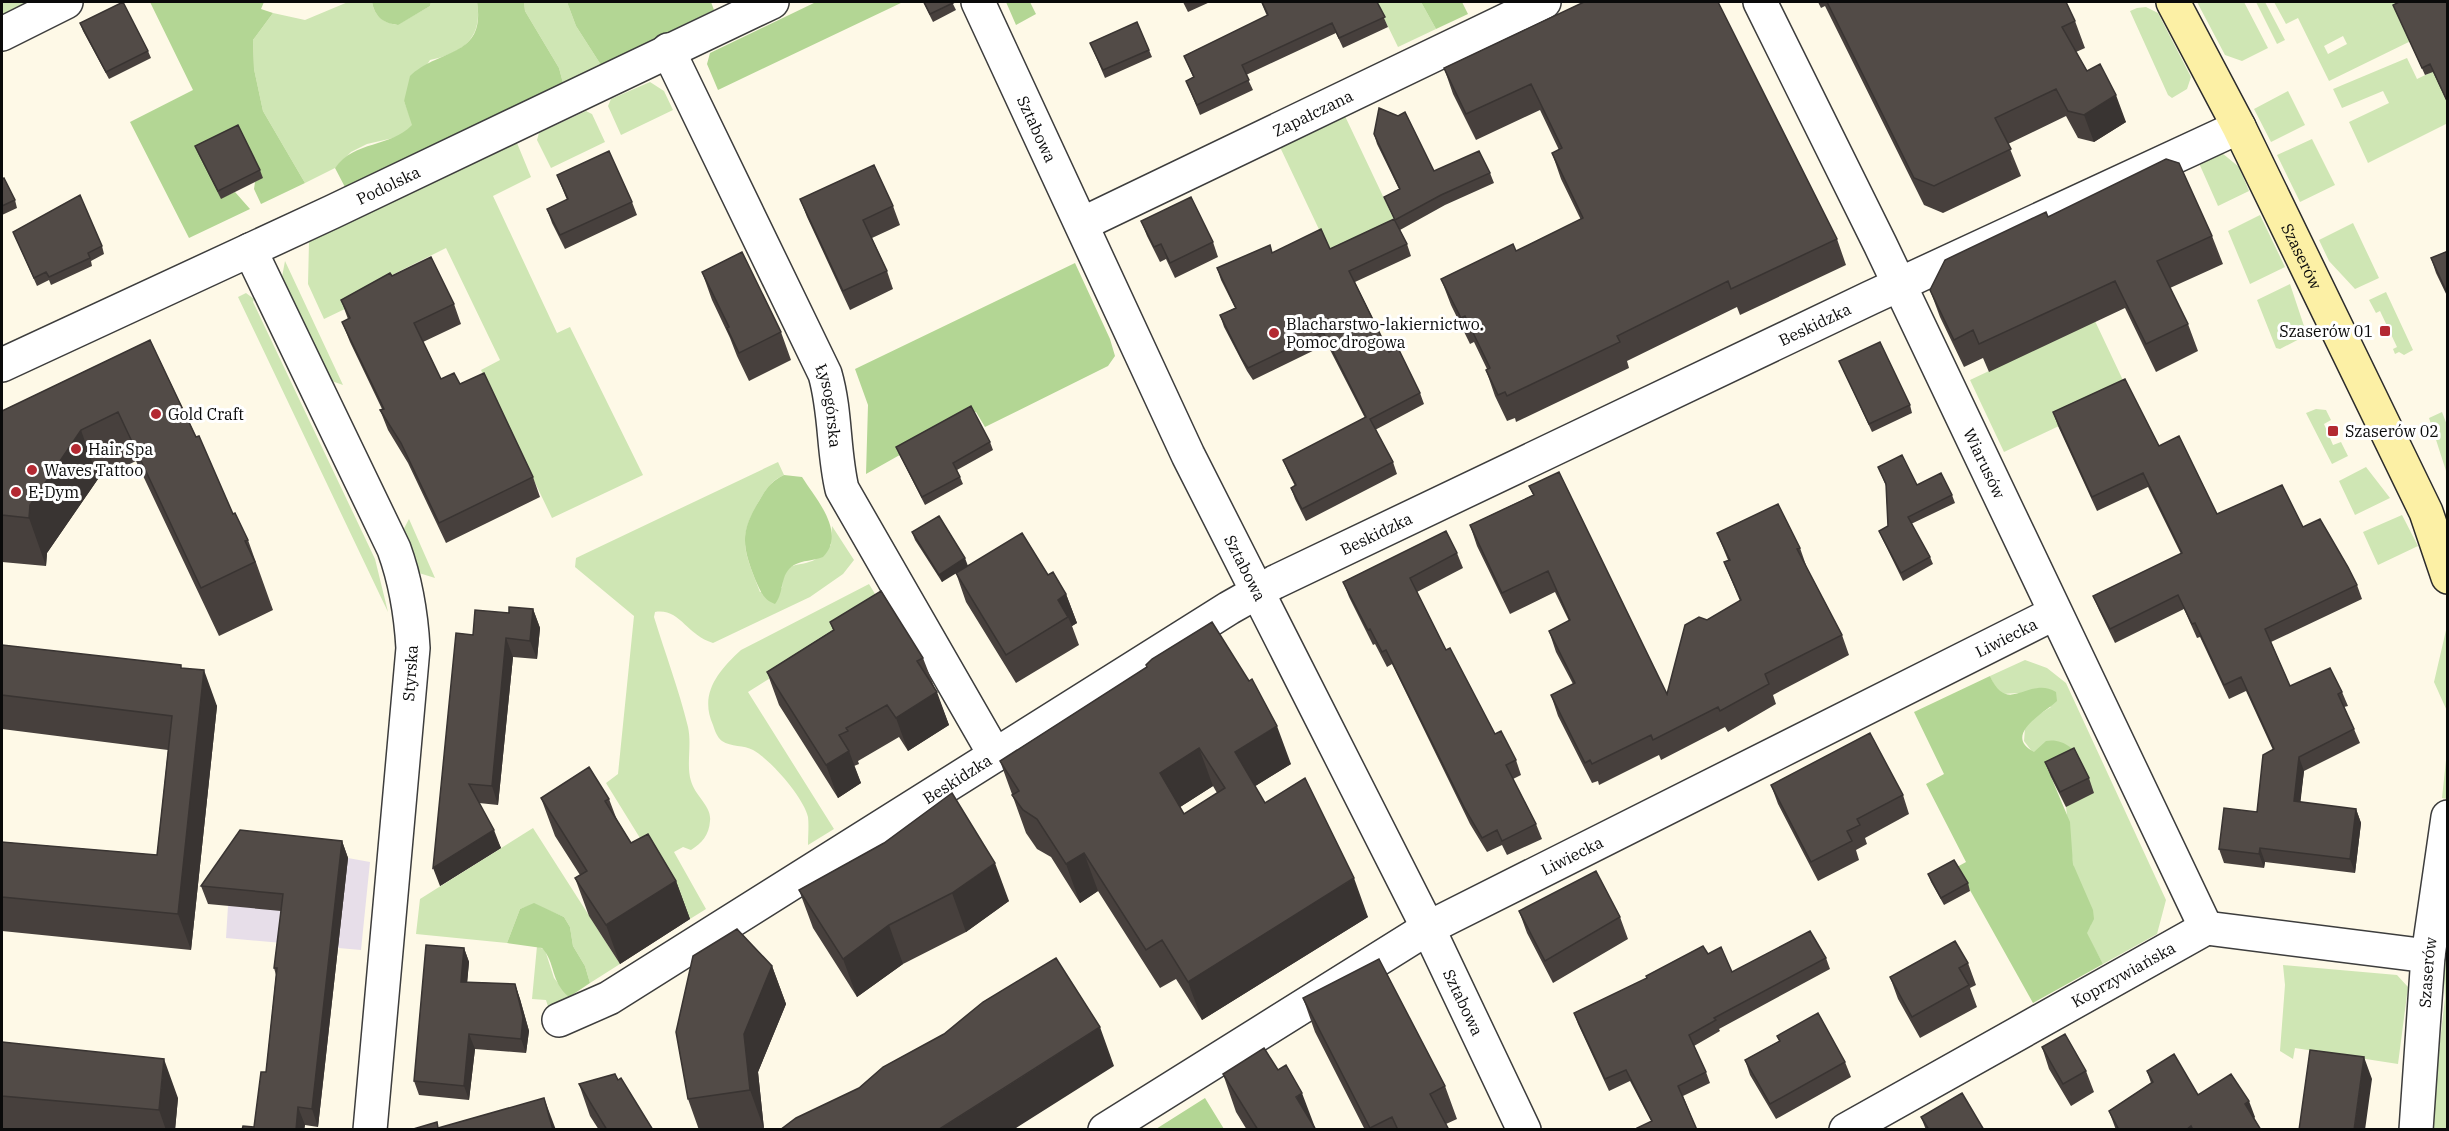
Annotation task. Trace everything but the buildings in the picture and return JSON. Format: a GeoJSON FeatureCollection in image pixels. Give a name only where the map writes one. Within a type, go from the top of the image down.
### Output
{"type":"FeatureCollection","features":[{"type":"Feature","properties":{"kind":"street"},"geometry":{"type":"LineString","coordinates":[[2,34],[66,2]]}},
{"type":"Feature","properties":{"kind":"street","name":"Podolska"},"geometry":{"type":"LineString","coordinates":[[2,365],[772,2]]}},
{"type":"Feature","properties":{"kind":"street","name":"Sztabowa"},"geometry":{"type":"LineString","coordinates":[[978,2],[1188,455],[1428,928],[1524,1130]]}},
{"type":"Feature","properties":{"kind":"street","name":"Zapałczana"},"geometry":{"type":"LineString","coordinates":[[1082,224],[1544,2]]}},
{"type":"Feature","properties":{"kind":"street","name":"Wiarusów"},"geometry":{"type":"LineString","coordinates":[[1760,2],[1899,285],[2206,928]]}},
{"type":"Feature","properties":{"kind":"street","name":"Szaserów"},"geometry":{"type":"LineString","coordinates":[[2173,2],[2240,127],[2437,522],[2448,578]]}},
{"type":"Feature","properties":{"kind":"street","name":"Łysogórska"},"geometry":{"type":"LineString","coordinates":[[668,50],[825,374],[831,395],[835,450],[842,489],[995,755]]}},
{"type":"Feature","properties":{"kind":"street","name":"Beskidzka"},"geometry":{"type":"LineString","coordinates":[[559,1020],[609,998],[1257,592],[1899,285],[2240,127]]}},
{"type":"Feature","properties":{"kind":"street","name":"Styrska"},"geometry":{"type":"LineString","coordinates":[[250,250],[393,549],[411,611],[412,660],[370,1130]]}},
{"type":"Feature","properties":{"kind":"street","name":"Liwiecka"},"geometry":{"type":"LineString","coordinates":[[1105,1130],[1428,928],[2055,613]]}},
{"type":"Feature","properties":{"kind":"street","name":"Szaserów"},"geometry":{"type":"LineString","coordinates":[[2416,1130],[2428,956],[2448,816]]}},
{"type":"Feature","properties":{"kind":"street"},"geometry":{"type":"LineString","coordinates":[[2206,928],[2428,956]]}},
{"type":"Feature","properties":{"kind":"street","name":"Koprzywiańska"},"geometry":{"type":"LineString","coordinates":[[1846,1130],[2206,928]]}},
{"type":"Feature","properties":{"kind":"shaded area"},"geometry":{"type":"Polygon","coordinates":[[[348,858],[370,862],[361,950],[226,938],[228,906],[348,858]]]}},
{"type":"Feature","properties":{"kind":"green space"},"geometry":{"type":"Polygon","coordinates":[[[2,2],[28,2],[2,15],[2,2]]]}},
{"type":"Feature","properties":{"kind":"green space"},"geometry":{"type":"Polygon","coordinates":[[[150,2],[264,2],[261,9],[273,13],[253,40],[254,69],[263,111],[305,183],[261,204],[254,189],[255,182],[263,177],[221,198],[235,192],[250,209],[189,238],[130,122],[193,90],[150,2]]]}},
{"type":"Feature","properties":{"kind":"green space"},"geometry":{"type":"Polygon","coordinates":[[[348,2],[372,2],[380,18],[397,25],[430,6],[431,2],[477,2],[477,25],[468,42],[461,48],[430,60],[404,101],[413,125],[402,136],[367,144],[351,152],[335,168],[305,183],[263,111],[254,69],[253,40],[273,13],[305,20],[348,2]]]}},
{"type":"Feature","properties":{"kind":"green space"},"geometry":{"type":"Polygon","coordinates":[[[372,2],[431,2],[430,6],[398,25],[380,18],[372,2]]]}},
{"type":"Feature","properties":{"kind":"green space"},"geometry":{"type":"Polygon","coordinates":[[[477,2],[524,2],[525,11],[559,68],[563,83],[346,189],[335,168],[352,153],[394,137],[412,125],[404,101],[410,76],[434,60],[467,43],[474,33],[478,20],[477,2]]]}},
{"type":"Feature","properties":{"kind":"green space"},"geometry":{"type":"Polygon","coordinates":[[[524,2],[567,2],[576,26],[601,65],[563,83],[559,68],[525,11],[524,2]]]}},
{"type":"Feature","properties":{"kind":"green space"},"geometry":{"type":"Polygon","coordinates":[[[567,2],[711,2],[714,10],[601,65],[576,26],[567,2]]]}},
{"type":"Feature","properties":{"kind":"green space"},"geometry":{"type":"Polygon","coordinates":[[[816,2],[903,2],[718,90],[707,64],[710,53],[816,2]]]}},
{"type":"Feature","properties":{"kind":"green space"},"geometry":{"type":"Polygon","coordinates":[[[1006,2],[1030,2],[1036,14],[1016,25],[1006,2]]]}},
{"type":"Feature","properties":{"kind":"green space"},"geometry":{"type":"Polygon","coordinates":[[[1376,2],[1421,2],[1436,29],[1398,47],[1376,2]]]}},
{"type":"Feature","properties":{"kind":"green space"},"geometry":{"type":"Polygon","coordinates":[[[1421,2],[1462,2],[1468,14],[1436,29],[1421,2]]]}},
{"type":"Feature","properties":{"kind":"green space"},"geometry":{"type":"Polygon","coordinates":[[[2197,2],[2244,2],[2268,48],[2242,61],[2225,55],[2197,2]]]}},
{"type":"Feature","properties":{"kind":"green space"},"geometry":{"type":"Polygon","coordinates":[[[2256,2],[2265,2],[2285,40],[2277,44],[2256,2]]]}},
{"type":"Feature","properties":{"kind":"green space"},"geometry":{"type":"Polygon","coordinates":[[[2274,2],[2418,2],[2419,37],[2329,81],[2298,18],[2286,24],[2274,2]],[[2343,36],[2324,46],[2328,54],[2347,44],[2343,36]]]}},
{"type":"Feature","properties":{"kind":"green space"},"geometry":{"type":"Polygon","coordinates":[[[2146,7],[2158,13],[2191,77],[2187,89],[2172,98],[2168,95],[2130,11],[2146,7]]]}},
{"type":"Feature","properties":{"kind":"green space"},"geometry":{"type":"Polygon","coordinates":[[[2407,58],[2417,79],[2446,65],[2446,124],[2368,163],[2349,122],[2389,103],[2383,91],[2342,108],[2333,89],[2407,58]]]}},
{"type":"Feature","properties":{"kind":"green space"},"geometry":{"type":"Polygon","coordinates":[[[650,82],[664,91],[673,110],[621,135],[608,106],[611,99],[650,82]]]}},
{"type":"Feature","properties":{"kind":"green space"},"geometry":{"type":"Polygon","coordinates":[[[2288,91],[2305,125],[2271,142],[2254,109],[2288,91]]]}},
{"type":"Feature","properties":{"kind":"green space"},"geometry":{"type":"Polygon","coordinates":[[[586,111],[592,114],[605,142],[551,168],[537,140],[539,133],[586,111]]]}},
{"type":"Feature","properties":{"kind":"green space"},"geometry":{"type":"Polygon","coordinates":[[[1344,114],[1399,230],[1334,261],[1279,145],[1344,114]]]}},
{"type":"Feature","properties":{"kind":"green space"},"geometry":{"type":"Polygon","coordinates":[[[2312,139],[2335,185],[2300,202],[2277,155],[2312,139]]]}},
{"type":"Feature","properties":{"kind":"green space"},"geometry":{"type":"Polygon","coordinates":[[[517,143],[531,177],[493,196],[557,333],[570,327],[643,475],[552,518],[481,370],[500,360],[446,248],[382,280],[374,295],[324,319],[308,284],[309,242],[517,143]]]}},
{"type":"Feature","properties":{"kind":"green space"},"geometry":{"type":"Polygon","coordinates":[[[2222,153],[2239,167],[2249,191],[2218,206],[2198,161],[2222,153]]]}},
{"type":"Feature","properties":{"kind":"green space"},"geometry":{"type":"Polygon","coordinates":[[[2260,215],[2285,267],[2250,284],[2228,231],[2260,215]]]}},
{"type":"Feature","properties":{"kind":"green space"},"geometry":{"type":"Polygon","coordinates":[[[2353,223],[2379,278],[2355,289],[2329,261],[2319,240],[2353,223]]]}},
{"type":"Feature","properties":{"kind":"green space"},"geometry":{"type":"Polygon","coordinates":[[[285,261],[343,385],[326,379],[283,288],[282,277],[285,261]]]}},
{"type":"Feature","properties":{"kind":"green space"},"geometry":{"type":"Polygon","coordinates":[[[1075,263],[1110,339],[1115,356],[1108,366],[985,427],[976,412],[866,474],[868,405],[855,369],[1075,263]]]}},
{"type":"Feature","properties":{"kind":"green space"},"geometry":{"type":"Polygon","coordinates":[[[2290,284],[2306,332],[2305,336],[2280,349],[2276,348],[2257,300],[2290,284]]]}},
{"type":"Feature","properties":{"kind":"green space"},"geometry":{"type":"Polygon","coordinates":[[[2386,292],[2413,350],[2404,355],[2399,352],[2395,354],[2393,349],[2397,347],[2380,311],[2376,313],[2369,300],[2386,292]]]}},
{"type":"Feature","properties":{"kind":"green space"},"geometry":{"type":"Polygon","coordinates":[[[246,293],[254,299],[253,302],[375,559],[388,612],[238,297],[246,293]]]}},
{"type":"Feature","properties":{"kind":"green space"},"geometry":{"type":"Polygon","coordinates":[[[2095,321],[2129,393],[2004,452],[1970,380],[2095,321]]]}},
{"type":"Feature","properties":{"kind":"green space"},"geometry":{"type":"Polygon","coordinates":[[[2316,409],[2326,410],[2331,420],[2324,424],[2333,445],[2341,442],[2348,456],[2332,464],[2306,413],[2316,409]]]}},
{"type":"Feature","properties":{"kind":"green space"},"geometry":{"type":"Polygon","coordinates":[[[2442,412],[2447,425],[2447,474],[2429,418],[2442,412]]]}},
{"type":"Feature","properties":{"kind":"green space"},"geometry":{"type":"Polygon","coordinates":[[[778,462],[784,475],[772,482],[762,496],[752,514],[745,536],[747,556],[760,592],[782,588],[783,578],[789,568],[810,562],[820,556],[831,545],[832,526],[854,560],[843,574],[810,597],[713,643],[696,634],[671,614],[655,612],[654,617],[688,727],[691,781],[710,816],[708,830],[702,841],[691,850],[683,847],[674,852],[706,909],[690,919],[606,783],[618,774],[634,616],[575,567],[576,558],[778,462]]]}},
{"type":"Feature","properties":{"kind":"green space"},"geometry":{"type":"Polygon","coordinates":[[[2366,467],[2390,498],[2355,515],[2339,481],[2366,467]]]}},
{"type":"Feature","properties":{"kind":"green space"},"geometry":{"type":"Polygon","coordinates":[[[784,475],[802,477],[827,516],[832,537],[830,548],[823,557],[797,563],[789,569],[775,604],[765,597],[759,587],[747,557],[745,539],[753,512],[762,497],[772,483],[784,475]]]}},
{"type":"Feature","properties":{"kind":"green space"},"geometry":{"type":"Polygon","coordinates":[[[2402,515],[2418,546],[2378,565],[2363,532],[2402,515]]]}},
{"type":"Feature","properties":{"kind":"green space"},"geometry":{"type":"Polygon","coordinates":[[[409,519],[435,578],[419,573],[399,538],[409,519]]]}},
{"type":"Feature","properties":{"kind":"green space"},"geometry":{"type":"Polygon","coordinates":[[[869,584],[883,607],[748,692],[834,829],[808,845],[808,817],[800,800],[785,780],[760,755],[749,748],[726,743],[719,738],[709,714],[710,693],[718,675],[741,650],[869,584]]]}},
{"type":"Feature","properties":{"kind":"green space"},"geometry":{"type":"Polygon","coordinates":[[[2448,626],[2447,711],[2434,682],[2448,626]]]}},
{"type":"Feature","properties":{"kind":"green space"},"geometry":{"type":"Polygon","coordinates":[[[2025,660],[2047,668],[2066,683],[2166,900],[2157,934],[2103,964],[2086,933],[2091,925],[2073,864],[2066,807],[2051,777],[2024,741],[2025,728],[2031,719],[2051,707],[2019,693],[2002,694],[1996,690],[1990,676],[2025,660]]]}},
{"type":"Feature","properties":{"kind":"green space"},"geometry":{"type":"Polygon","coordinates":[[[1990,676],[1997,688],[2012,695],[2037,688],[2046,688],[2056,692],[2057,701],[2029,724],[2022,738],[2025,745],[2034,752],[2046,741],[2052,740],[2068,745],[2076,753],[2080,763],[2051,777],[2070,822],[2073,864],[2093,910],[2094,919],[2087,933],[2103,964],[2033,1003],[1957,867],[1966,862],[1926,784],[1944,774],[1914,712],[1990,676]]]}},
{"type":"Feature","properties":{"kind":"green space"},"geometry":{"type":"Polygon","coordinates":[[[2447,751],[2447,799],[2442,798],[2447,751]]]}},
{"type":"Feature","properties":{"kind":"green space"},"geometry":{"type":"Polygon","coordinates":[[[533,828],[620,964],[590,983],[585,966],[573,946],[570,927],[564,917],[534,904],[520,909],[507,943],[416,934],[420,899],[533,828]]]}},
{"type":"Feature","properties":{"kind":"green space"},"geometry":{"type":"Polygon","coordinates":[[[2447,894],[2447,1129],[2430,1129],[2445,998],[2443,959],[2447,894]]]}},
{"type":"Feature","properties":{"kind":"green space"},"geometry":{"type":"Polygon","coordinates":[[[534,903],[564,917],[570,927],[573,946],[585,966],[590,983],[569,997],[559,985],[542,948],[507,943],[520,909],[534,903]]]}},
{"type":"Feature","properties":{"kind":"green space"},"geometry":{"type":"Polygon","coordinates":[[[537,946],[545,950],[554,978],[569,997],[549,1010],[546,1000],[532,999],[537,946]]]}},
{"type":"Feature","properties":{"kind":"green space"},"geometry":{"type":"Polygon","coordinates":[[[2283,965],[2397,975],[2408,987],[2398,1064],[2295,1048],[2293,1059],[2280,1051],[2285,985],[2283,965]]]}},
{"type":"Feature","properties":{"kind":"green space"},"geometry":{"type":"Polygon","coordinates":[[[1205,1098],[1224,1129],[1156,1129],[1205,1098]]]}},
{"type":"Feature","properties":{"kind":"place","name":"Szaserów 01"},"geometry":{"type":"Point","coordinates":[2385,331]}},
{"type":"Feature","properties":{"kind":"place","name":"Blacharstwo-lakiernictwo. Pomoc drogowa"},"geometry":{"type":"Point","coordinates":[1274,333]}},
{"type":"Feature","properties":{"kind":"place","name":"Gold Craft"},"geometry":{"type":"Point","coordinates":[156,414]}},
{"type":"Feature","properties":{"kind":"place","name":"Szaserów 02"},"geometry":{"type":"Point","coordinates":[2333,431]}},
{"type":"Feature","properties":{"kind":"place","name":"Hair Spa"},"geometry":{"type":"Point","coordinates":[76,449]}},
{"type":"Feature","properties":{"kind":"place","name":"Waves Tattoo"},"geometry":{"type":"Point","coordinates":[32,470]}},
{"type":"Feature","properties":{"kind":"place","name":"E-Dym"},"geometry":{"type":"Point","coordinates":[16,492]}}]}
